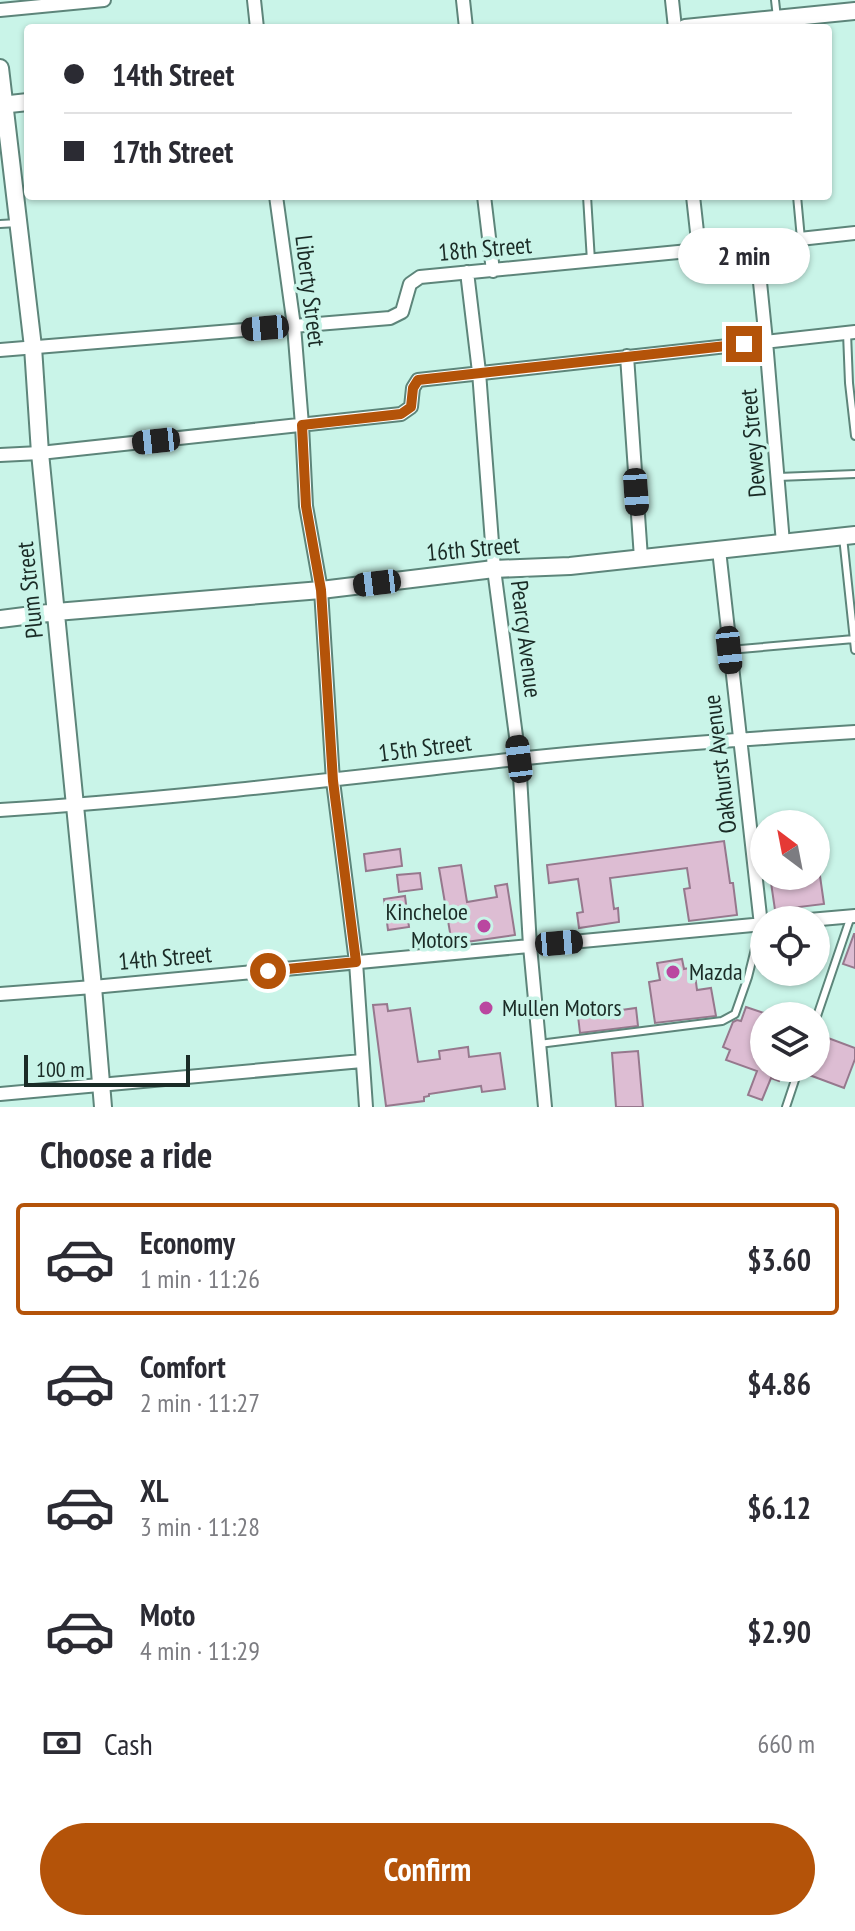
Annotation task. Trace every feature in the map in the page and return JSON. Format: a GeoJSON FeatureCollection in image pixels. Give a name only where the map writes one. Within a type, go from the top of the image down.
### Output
{"type":"FeatureCollection","features":[{"type":"Feature","properties":{"kind":"street"},"geometry":{"type":"LineString","coordinates":[[0,10],[104,0]]}},
{"type":"Feature","properties":{"kind":"street"},"geometry":{"type":"LineString","coordinates":[[254,0],[257,24]]}},
{"type":"Feature","properties":{"kind":"street"},"geometry":{"type":"LineString","coordinates":[[463,0],[466,24]]}},
{"type":"Feature","properties":{"kind":"street"},"geometry":{"type":"LineString","coordinates":[[672,0],[675,24]]}},
{"type":"Feature","properties":{"kind":"street"},"geometry":{"type":"LineString","coordinates":[[739,24],[855,11]]}},
{"type":"Feature","properties":{"kind":"street","name":"Plum Street"},"geometry":{"type":"LineString","coordinates":[[0,68],[33,347],[40,453],[103,1107]]}},
{"type":"Feature","properties":{"kind":"street"},"geometry":{"type":"LineString","coordinates":[[2,105],[24,102]]}},
{"type":"Feature","properties":{"kind":"street","name":"Liberty Street"},"geometry":{"type":"LineString","coordinates":[[277,200],[294,326],[306,506],[321,590],[333,781],[356,962],[366,1107]]}},
{"type":"Feature","properties":{"kind":"street"},"geometry":{"type":"LineString","coordinates":[[484,200],[493,271]]}},
{"type":"Feature","properties":{"kind":"street"},"geometry":{"type":"LineString","coordinates":[[693,200],[699,250]]}},
{"type":"Feature","properties":{"kind":"street","name":"18th Street"},"geometry":{"type":"LineString","coordinates":[[0,350],[390,318],[402,312],[410,284],[420,277],[855,233]]}},
{"type":"Feature","properties":{"kind":"street","name":"Dewey Street"},"geometry":{"type":"LineString","coordinates":[[756,243],[783,543]]}},
{"type":"Feature","properties":{"kind":"street","name":"Pearcy Avenue"},"geometry":{"type":"LineString","coordinates":[[467,272],[479,372],[494,569],[519,759],[530,946],[545,1107]]}},
{"type":"Feature","properties":{"kind":"street"},"geometry":{"type":"LineString","coordinates":[[0,455],[401,414],[411,407],[413,388],[418,380],[851,332]]}},
{"type":"Feature","properties":{"kind":"street"},"geometry":{"type":"LineString","coordinates":[[627,356],[641,558]]}},
{"type":"Feature","properties":{"kind":"street","name":"16th Street"},"geometry":{"type":"LineString","coordinates":[[0,619],[321,590],[494,569],[570,566],[849,536]]}},
{"type":"Feature","properties":{"kind":"street","name":"Oakhurst Avenue"},"geometry":{"type":"LineString","coordinates":[[719,550],[761,906]]}},
{"type":"Feature","properties":{"kind":"street","name":"15th Street"},"geometry":{"type":"LineString","coordinates":[[0,810],[333,781],[519,759],[855,732]]}},
{"type":"Feature","properties":{"kind":"street"},"geometry":{"type":"LineString","coordinates":[[830,918],[853,916]]}},
{"type":"Feature","properties":{"kind":"street","name":"14th Street"},"geometry":{"type":"LineString","coordinates":[[0,994],[750,925]]}},
{"type":"Feature","properties":{"kind":"street"},"geometry":{"type":"LineString","coordinates":[[0,1094],[362,1061]]}},
{"type":"Feature","properties":{"kind":"lane"},"geometry":{"type":"LineString","coordinates":[[775,0],[779,21]]}},
{"type":"Feature","properties":{"kind":"lane"},"geometry":{"type":"LineString","coordinates":[[587,200],[591,261]]}},
{"type":"Feature","properties":{"kind":"lane"},"geometry":{"type":"LineString","coordinates":[[797,200],[801,239]]}},
{"type":"Feature","properties":{"kind":"lane"},"geometry":{"type":"LineString","coordinates":[[0,224],[18,223]]}},
{"type":"Feature","properties":{"kind":"lane"},"geometry":{"type":"LineString","coordinates":[[851,332],[849,383],[855,436]]}},
{"type":"Feature","properties":{"kind":"lane"},"geometry":{"type":"LineString","coordinates":[[778,477],[855,474]]}},
{"type":"Feature","properties":{"kind":"lane"},"geometry":{"type":"LineString","coordinates":[[849,536],[855,650]]}},
{"type":"Feature","properties":{"kind":"lane"},"geometry":{"type":"LineString","coordinates":[[729,650],[854,639]]}},
{"type":"Feature","properties":{"kind":"lane"},"geometry":{"type":"LineString","coordinates":[[822,1002],[853,916]]}},
{"type":"Feature","properties":{"kind":"lane"},"geometry":{"type":"LineString","coordinates":[[539,1044],[722,1021],[735,1014],[750,970]]}},
{"type":"Feature","properties":{"kind":"lane"},"geometry":{"type":"LineString","coordinates":[[786,1107],[794,1082]]}},
{"type":"Feature","properties":{"kind":"building"},"geometry":{"type":"Polygon","coordinates":[[[724,841],[737,915],[689,921],[684,889],[690,888],[687,868],[610,878],[619,922],[579,928],[577,913],[583,912],[578,879],[549,883],[547,865],[724,841]]]}},
{"type":"Feature","properties":{"kind":"building"},"geometry":{"type":"Polygon","coordinates":[[[400,849],[402,866],[366,871],[364,854],[400,849]]]}},
{"type":"Feature","properties":{"kind":"building"},"geometry":{"type":"Polygon","coordinates":[[[461,865],[467,902],[497,897],[495,886],[507,884],[515,935],[452,944],[439,868],[461,865]]]}},
{"type":"Feature","properties":{"kind":"building"},"geometry":{"type":"Polygon","coordinates":[[[420,873],[422,889],[399,892],[397,875],[420,873]]]}},
{"type":"Feature","properties":{"kind":"building"},"geometry":{"type":"Polygon","coordinates":[[[772,890],[822,890],[824,904],[774,906],[772,890]]]}},
{"type":"Feature","properties":{"kind":"building"},"geometry":{"type":"Polygon","coordinates":[[[405,896],[409,927],[388,930],[384,899],[405,896]]]}},
{"type":"Feature","properties":{"kind":"building"},"geometry":{"type":"Polygon","coordinates":[[[855,934],[855,968],[843,964],[855,934]]]}},
{"type":"Feature","properties":{"kind":"building"},"geometry":{"type":"Polygon","coordinates":[[[682,959],[684,969],[694,967],[697,990],[711,988],[716,1016],[655,1023],[649,982],[660,980],[657,963],[682,959]]]}},
{"type":"Feature","properties":{"kind":"building"},"geometry":{"type":"Polygon","coordinates":[[[387,1004],[388,1011],[410,1008],[418,1062],[440,1059],[439,1051],[468,1047],[469,1057],[500,1053],[505,1089],[482,1092],[481,1086],[429,1094],[424,1101],[386,1106],[373,1005],[387,1004]]]}},
{"type":"Feature","properties":{"kind":"building"},"geometry":{"type":"Polygon","coordinates":[[[746,1007],[750,1008],[750,1069],[726,1060],[730,1050],[723,1047],[733,1022],[741,1021],[746,1007]]]}},
{"type":"Feature","properties":{"kind":"building"},"geometry":{"type":"Polygon","coordinates":[[[636,1008],[638,1026],[580,1033],[578,1016],[636,1008]]]}},
{"type":"Feature","properties":{"kind":"building"},"geometry":{"type":"Polygon","coordinates":[[[830,1039],[855,1048],[855,1059],[844,1088],[828,1082],[830,1039]]]}},
{"type":"Feature","properties":{"kind":"building"},"geometry":{"type":"Polygon","coordinates":[[[638,1051],[643,1107],[616,1107],[612,1053],[638,1051]]]}},
{"type":"Feature","properties":{"kind":"building"},"geometry":{"type":"Polygon","coordinates":[[[753,1082],[769,1082],[762,1100],[748,1095],[753,1082]]]}},
{"type":"Feature","properties":{"kind":"place","name":"Kincheloe Motors"},"geometry":{"type":"Point","coordinates":[484,926]}},
{"type":"Feature","properties":{"kind":"place","name":"Mazda"},"geometry":{"type":"Point","coordinates":[673,972]}},
{"type":"Feature","properties":{"kind":"place","name":"Mullen Motors"},"geometry":{"type":"Point","coordinates":[486,1008]}},
{"type":"Feature","properties":{"kind":"route"},"geometry":{"type":"LineString","coordinates":[[268,971],[356,962],[333,781],[321,590],[306,506],[302,425],[401,414],[411,407],[413,388],[418,380],[744,344]]}}]}
